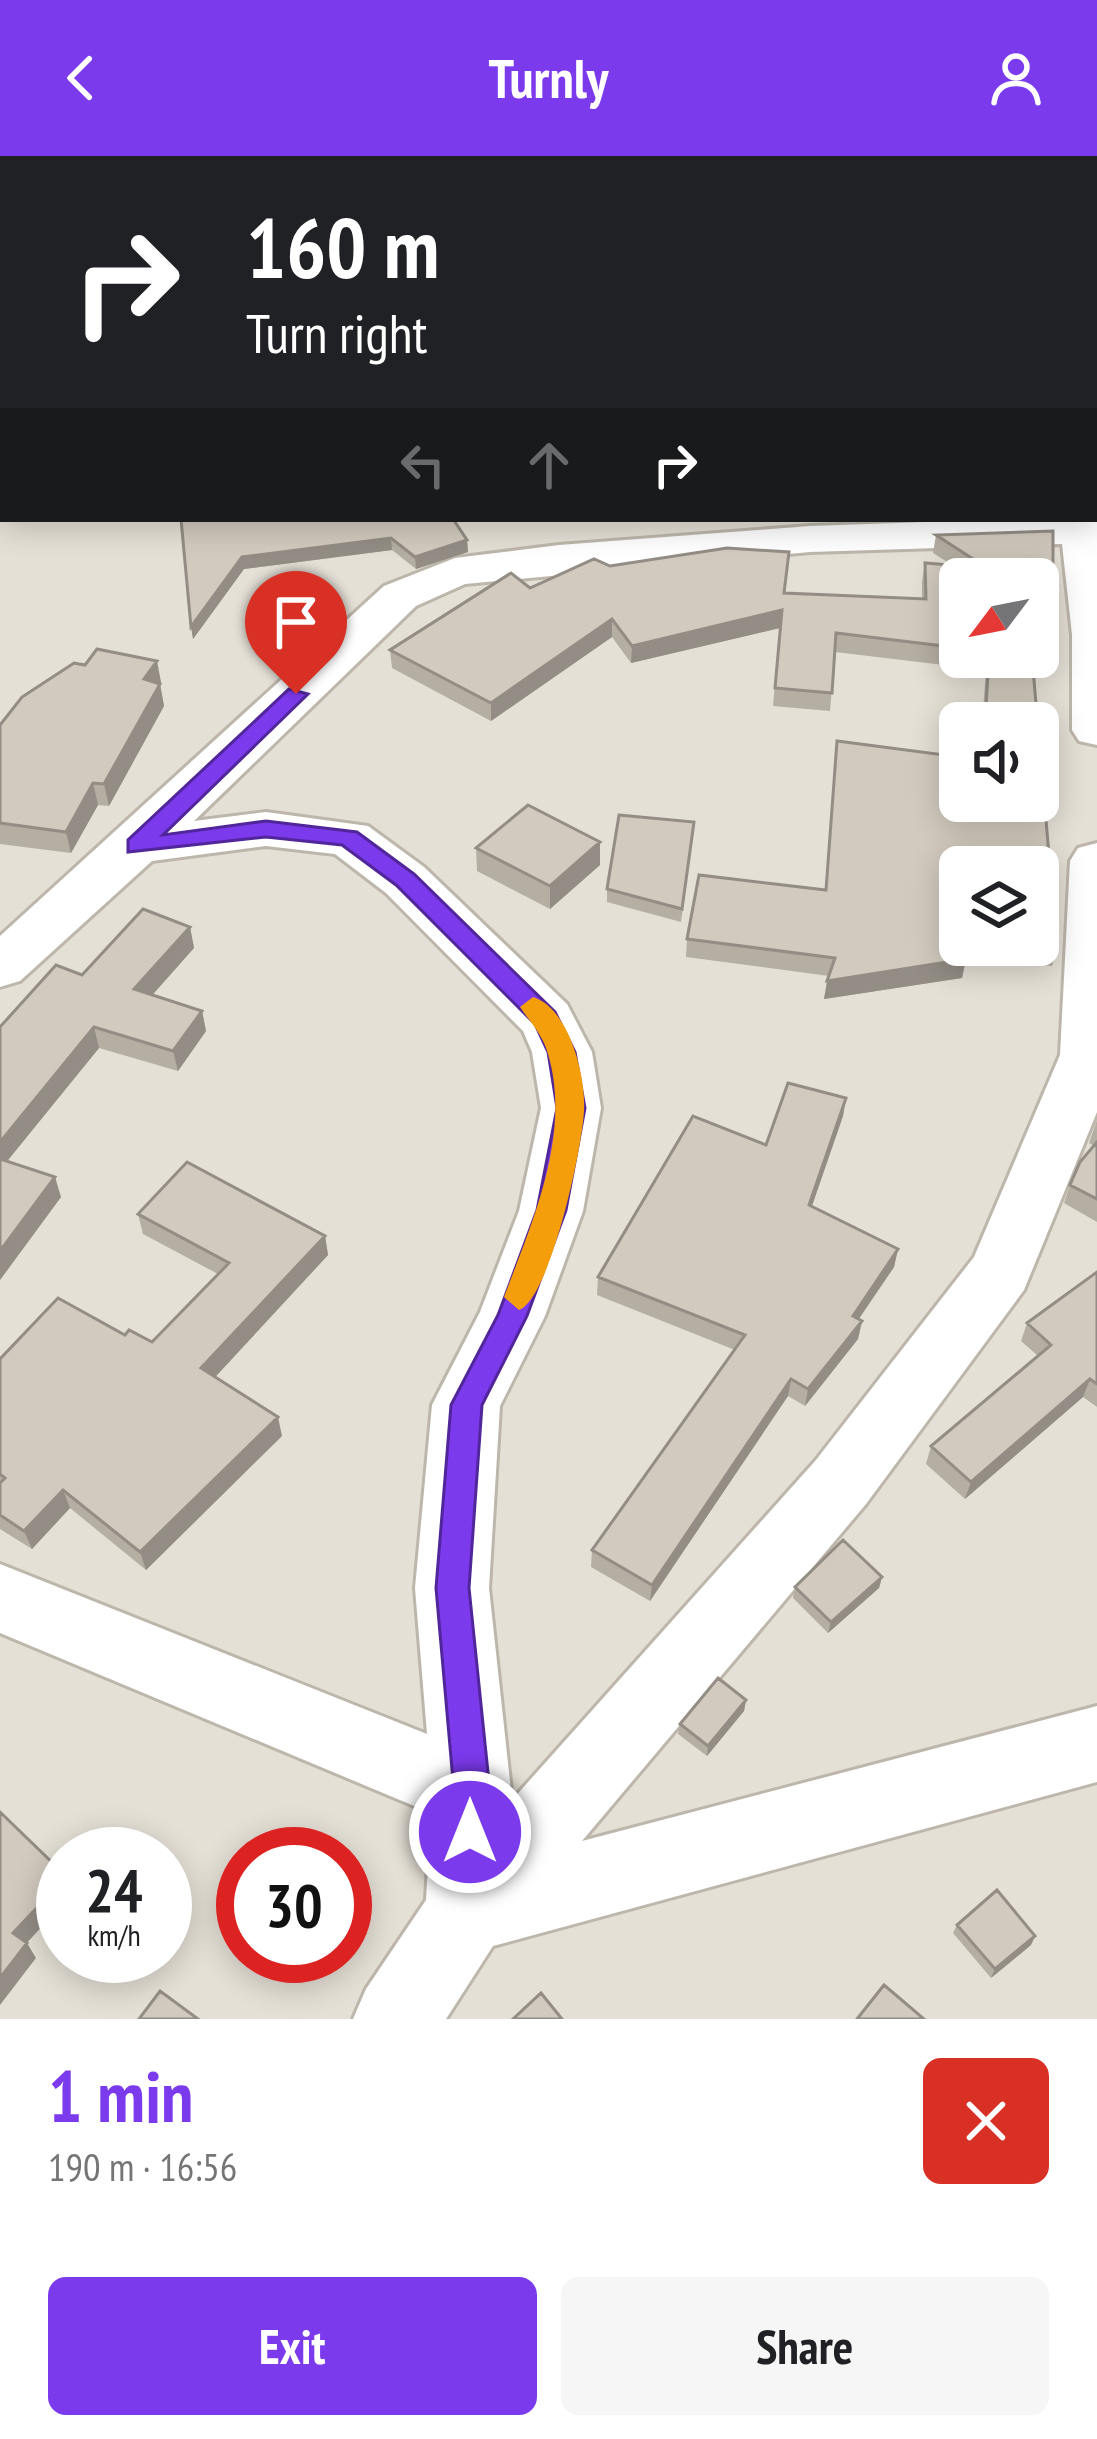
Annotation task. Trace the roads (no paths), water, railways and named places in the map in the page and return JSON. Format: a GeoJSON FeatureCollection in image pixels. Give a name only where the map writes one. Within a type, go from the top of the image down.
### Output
{"type":"FeatureCollection","features":[{"type":"Feature","properties":{"kind":"street"},"geometry":{"type":"LineString","coordinates":[[0,967],[137,846],[400,596],[455,572],[810,539],[1090,530],[1097,730]]}},
{"type":"Feature","properties":{"kind":"street"},"geometry":{"type":"LineString","coordinates":[[137,846],[266,829],[349,838],[405,880],[546,1019],[562,1052],[571,1108],[551,1210],[512,1316],[466,1405],[452,1588],[472,1792],[466,1912]]}},
{"type":"Feature","properties":{"kind":"street"},"geometry":{"type":"LineString","coordinates":[[396,2019],[466,1912],[841,1482],[1000,1271],[1090,1054],[1097,861]]}},
{"type":"Feature","properties":{"kind":"street"},"geometry":{"type":"LineString","coordinates":[[0,1598],[472,1792]]}},
{"type":"Feature","properties":{"kind":"street"},"geometry":{"type":"LineString","coordinates":[[466,1912],[1097,1744]]}}]}
